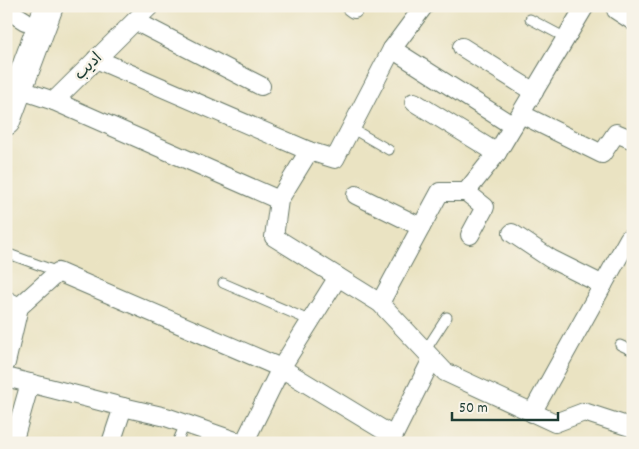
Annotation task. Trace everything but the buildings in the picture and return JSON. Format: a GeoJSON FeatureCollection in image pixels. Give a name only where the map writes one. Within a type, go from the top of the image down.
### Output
{"type":"FeatureCollection","features":[{"type":"Feature","properties":{"kind":"main road"},"geometry":{"type":"LineString","coordinates":[[12,81],[49,6]]}},
{"type":"Feature","properties":{"kind":"main road"},"geometry":{"type":"LineString","coordinates":[[6,121],[21,12]]}},
{"type":"Feature","properties":{"kind":"street","name":"ادیب"},"geometry":{"type":"LineString","coordinates":[[54,101],[150,6]]}},
{"type":"Feature","properties":{"kind":"street"},"geometry":{"type":"LineString","coordinates":[[96,59],[309,151],[335,159],[392,49],[424,6]]}},
{"type":"Feature","properties":{"kind":"street"},"geometry":{"type":"LineString","coordinates":[[466,192],[497,154],[585,6]]}},
{"type":"Feature","properties":{"kind":"street"},"geometry":{"type":"LineString","coordinates":[[615,8],[633,21]]}},
{"type":"Feature","properties":{"kind":"street"},"geometry":{"type":"LineString","coordinates":[[135,21],[262,86]]}},
{"type":"Feature","properties":{"kind":"street"},"geometry":{"type":"LineString","coordinates":[[462,47],[534,92]]}},
{"type":"Feature","properties":{"kind":"street"},"geometry":{"type":"LineString","coordinates":[[392,49],[517,120],[602,154],[616,133],[633,140]]}},
{"type":"Feature","properties":{"kind":"street"},"geometry":{"type":"LineString","coordinates":[[12,81],[279,200]]}},
{"type":"Feature","properties":{"kind":"street"},"geometry":{"type":"LineString","coordinates":[[414,102],[497,154]]}},
{"type":"Feature","properties":{"kind":"street"},"geometry":{"type":"LineString","coordinates":[[309,151],[279,200],[274,237],[380,303],[445,372],[555,424],[584,412],[633,428]]}},
{"type":"Feature","properties":{"kind":"street"},"geometry":{"type":"LineString","coordinates":[[380,303],[440,192],[466,192],[485,207],[470,235]]}},
{"type":"Feature","properties":{"kind":"street"},"geometry":{"type":"LineString","coordinates":[[356,195],[421,227]]}},
{"type":"Feature","properties":{"kind":"street"},"geometry":{"type":"LineString","coordinates":[[512,233],[551,259],[603,285]]}},
{"type":"Feature","properties":{"kind":"street"},"geometry":{"type":"LineString","coordinates":[[532,413],[629,238]]}},
{"type":"Feature","properties":{"kind":"street"},"geometry":{"type":"LineString","coordinates":[[6,363],[12,304],[58,272],[282,368],[391,439],[429,355]]}},
{"type":"Feature","properties":{"kind":"street"},"geometry":{"type":"LineString","coordinates":[[6,376],[185,424],[242,443],[282,368],[338,277]]}},
{"type":"Feature","properties":{"kind":"street"},"geometry":{"type":"LineString","coordinates":[[13,443],[30,383]]}},
{"type":"Feature","properties":{"kind":"street"},"geometry":{"type":"LineString","coordinates":[[111,443],[123,407]]}},
{"type":"Feature","properties":{"kind":"lane"},"geometry":{"type":"LineString","coordinates":[[530,18],[566,38]]}},
{"type":"Feature","properties":{"kind":"lane"},"geometry":{"type":"LineString","coordinates":[[351,128],[389,150]]}},
{"type":"Feature","properties":{"kind":"lane"},"geometry":{"type":"LineString","coordinates":[[6,253],[58,272]]}},
{"type":"Feature","properties":{"kind":"lane"},"geometry":{"type":"LineString","coordinates":[[223,283],[311,320]]}},
{"type":"Feature","properties":{"kind":"lane"},"geometry":{"type":"LineString","coordinates":[[429,355],[447,317]]}},
{"type":"Feature","properties":{"kind":"lane"},"geometry":{"type":"LineString","coordinates":[[620,345],[633,351]]}},
{"type":"Feature","properties":{"kind":"lane"},"geometry":{"type":"LineString","coordinates":[[177,443],[185,424]]}}]}
